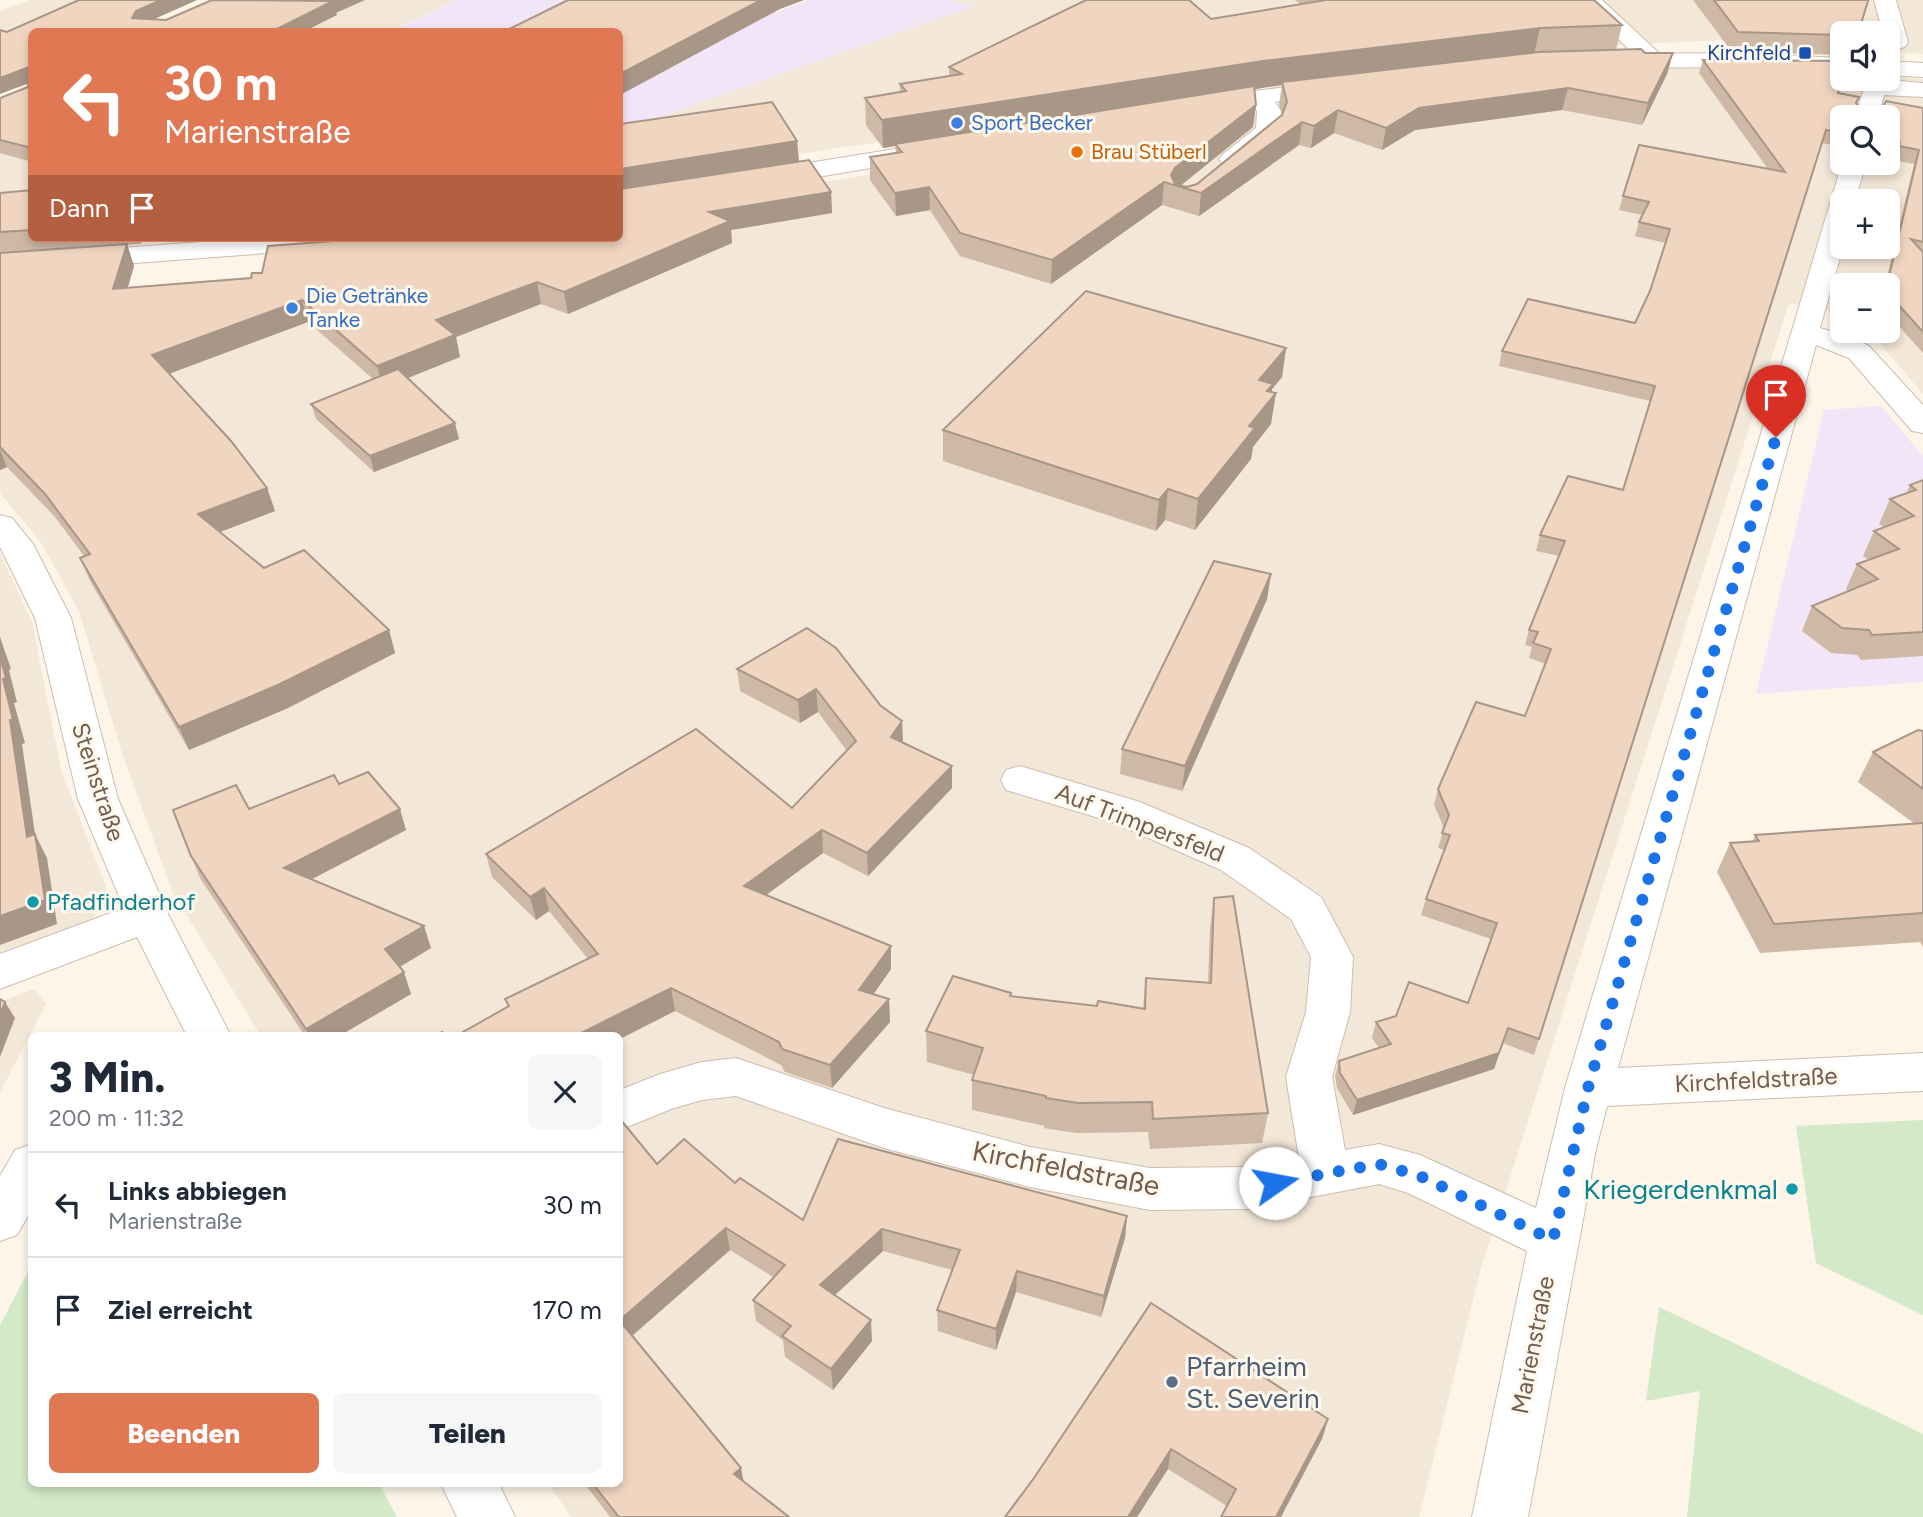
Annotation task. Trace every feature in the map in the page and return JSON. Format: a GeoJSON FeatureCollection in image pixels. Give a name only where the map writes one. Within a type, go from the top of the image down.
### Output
{"type":"FeatureCollection","features":[{"type":"Feature","properties":{"kind":"street"},"geometry":{"type":"LineString","coordinates":[[1590,0],[1653,60]]}},
{"type":"Feature","properties":{"kind":"street"},"geometry":{"type":"LineString","coordinates":[[1885,0],[1891,21]]}},
{"type":"Feature","properties":{"kind":"street"},"geometry":{"type":"LineString","coordinates":[[1600,62],[1653,60],[1830,65]]}},
{"type":"Feature","properties":{"kind":"street"},"geometry":{"type":"LineString","coordinates":[[1900,69],[1923,70]]}},
{"type":"Feature","properties":{"kind":"street"},"geometry":{"type":"LineString","coordinates":[[1178,111],[1356,84]]}},
{"type":"Feature","properties":{"kind":"street"},"geometry":{"type":"LineString","coordinates":[[1869,105],[1874,89],[1888,87],[1923,90]]}},
{"type":"Feature","properties":{"kind":"street"},"geometry":{"type":"LineString","coordinates":[[1216,173],[1268,130],[1269,111],[1260,97]]}},
{"type":"Feature","properties":{"kind":"street"},"geometry":{"type":"LineString","coordinates":[[742,181],[946,148]]}},
{"type":"Feature","properties":{"kind":"street","name":"Marienstraße"},"geometry":{"type":"LineString","coordinates":[[1500,1517],[1553,1240],[1588,1088],[1850,175]]}},
{"type":"Feature","properties":{"kind":"street"},"geometry":{"type":"LineString","coordinates":[[0,265],[309,242]]}},
{"type":"Feature","properties":{"kind":"street"},"geometry":{"type":"LineString","coordinates":[[1805,333],[1838,342],[1859,352],[1923,424]]}},
{"type":"Feature","properties":{"kind":"street","name":"Steinstraße"},"geometry":{"type":"LineString","coordinates":[[0,525],[21,551],[53,618],[98,799],[148,916],[206,1032]]}},
{"type":"Feature","properties":{"kind":"street","name":"Auf Trimpersfeld"},"geometry":{"type":"LineString","coordinates":[[1020,780],[1126,812],[1235,859],[1306,908],[1332,957],[1328,1012],[1309,1076],[1325,1172]]}},
{"type":"Feature","properties":{"kind":"street"},"geometry":{"type":"LineString","coordinates":[[0,972],[148,916]]}},
{"type":"Feature","properties":{"kind":"street","name":"Kirchfeldstraße"},"geometry":{"type":"LineString","coordinates":[[1588,1088],[1923,1072]]}},
{"type":"Feature","properties":{"kind":"street","name":"Kirchfeldstraße"},"geometry":{"type":"LineString","coordinates":[[623,1110],[660,1093],[702,1080],[736,1077],[884,1128],[1030,1167],[1150,1189],[1250,1188],[1379,1164],[1420,1176],[1553,1240]]}},
{"type":"Feature","properties":{"kind":"street"},"geometry":{"type":"LineString","coordinates":[[0,1220],[28,1171]]}},
{"type":"Feature","properties":{"kind":"street"},"geometry":{"type":"LineString","coordinates":[[470,1487],[487,1517]]}},
{"type":"Feature","properties":{"kind":"shaded area"},"geometry":{"type":"Polygon","coordinates":[[[29,0],[191,0],[52,28],[28,28],[28,39],[0,88],[0,11],[29,0]]]}},
{"type":"Feature","properties":{"kind":"shaded area"},"geometry":{"type":"Polygon","coordinates":[[[244,0],[454,0],[396,28],[183,28],[244,0]]]}},
{"type":"Feature","properties":{"kind":"shaded area"},"geometry":{"type":"Polygon","coordinates":[[[454,0],[734,0],[776,12],[808,0],[949,0],[974,6],[623,130],[623,28],[398,28],[454,0]]]}},
{"type":"Feature","properties":{"kind":"shaded area"},"geometry":{"type":"Polygon","coordinates":[[[949,0],[1923,0],[1923,54],[1900,52],[1900,21],[1830,21],[1830,46],[1718,40],[1522,50],[1243,87],[623,181],[623,130],[972,5],[949,0]]]}},
{"type":"Feature","properties":{"kind":"shaded area"},"geometry":{"type":"Polygon","coordinates":[[[1656,68],[1816,70],[1830,75],[1830,91],[1900,91],[1900,77],[1923,79],[1923,394],[1879,343],[1900,343],[1900,273],[1830,273],[1830,311],[1789,303],[1481,1268],[1419,1517],[571,1517],[551,1487],[623,1487],[623,1032],[259,1032],[172,891],[122,753],[79,611],[40,541],[0,493],[0,278],[129,326],[476,242],[623,242],[623,216],[1243,111],[1434,84],[1656,68]]]}},
{"type":"Feature","properties":{"kind":"shaded area"},"geometry":{"type":"Polygon","coordinates":[[[28,107],[28,242],[121,242],[0,251],[0,121],[28,107]]]}},
{"type":"Feature","properties":{"kind":"shaded area"},"geometry":{"type":"Polygon","coordinates":[[[1881,406],[1923,456],[1923,682],[1756,694],[1824,410],[1881,406]]]}},
{"type":"Feature","properties":{"kind":"shaded area"},"geometry":{"type":"Polygon","coordinates":[[[0,553],[32,622],[62,773],[109,894],[90,922],[0,956],[0,553]]]}},
{"type":"Feature","properties":{"kind":"shaded area"},"geometry":{"type":"Polygon","coordinates":[[[34,989],[46,1004],[31,1032],[28,1032],[28,1038],[0,1092],[0,1002],[34,989]]]}},
{"type":"Feature","properties":{"kind":"green space"},"geometry":{"type":"Polygon","coordinates":[[[1923,1120],[1923,1315],[1816,1263],[1796,1126],[1923,1120]]]}},
{"type":"Feature","properties":{"kind":"green space"},"geometry":{"type":"Polygon","coordinates":[[[28,1272],[28,1487],[381,1487],[397,1517],[0,1517],[0,1325],[28,1272]]]}},
{"type":"Feature","properties":{"kind":"green space"},"geometry":{"type":"Polygon","coordinates":[[[1659,1307],[1923,1434],[1923,1517],[1687,1517],[1700,1391],[1646,1401],[1659,1307]]]}},
{"type":"Feature","properties":{"kind":"building"},"geometry":{"type":"Polygon","coordinates":[[[79,0],[161,0],[136,11],[132,18],[166,20],[212,0],[333,1],[279,28],[28,28],[28,67],[0,78],[0,30],[7,32],[79,0]]]}},
{"type":"Feature","properties":{"kind":"building"},"geometry":{"type":"Polygon","coordinates":[[[568,0],[761,0],[623,72],[623,28],[511,28],[568,0]]]}},
{"type":"Feature","properties":{"kind":"building"},"geometry":{"type":"Polygon","coordinates":[[[1086,0],[1189,0],[1211,19],[1326,0],[1594,0],[1622,25],[1540,28],[1263,61],[882,120],[865,98],[906,91],[900,84],[962,74],[949,67],[1086,0]]]}},
{"type":"Feature","properties":{"kind":"building"},"geometry":{"type":"Polygon","coordinates":[[[1714,0],[1868,0],[1862,21],[1830,21],[1830,35],[1738,32],[1714,0]]]}},
{"type":"Feature","properties":{"kind":"building"},"geometry":{"type":"Polygon","coordinates":[[[1641,49],[1645,53],[1673,53],[1648,103],[1568,88],[1419,108],[1386,128],[1338,110],[1314,126],[1302,122],[1201,193],[1164,182],[1052,260],[960,233],[929,187],[895,193],[870,157],[902,152],[895,144],[1254,86],[1256,105],[1175,168],[1171,175],[1175,184],[1187,187],[1197,184],[1282,115],[1287,102],[1282,82],[1539,52],[1641,49]]]}},
{"type":"Feature","properties":{"kind":"building"},"geometry":{"type":"Polygon","coordinates":[[[1703,60],[1830,61],[1830,91],[1859,97],[1856,103],[1858,105],[1830,105],[1830,131],[1826,130],[1539,1039],[1508,1028],[1499,1053],[1357,1100],[1340,1073],[1339,1061],[1391,1044],[1376,1022],[1396,1016],[1409,982],[1468,1003],[1497,923],[1426,899],[1450,835],[1442,833],[1449,815],[1438,789],[1476,702],[1525,716],[1551,649],[1533,643],[1538,632],[1529,630],[1565,541],[1540,535],[1568,476],[1623,490],[1655,386],[1502,351],[1528,299],[1635,323],[1650,291],[1670,229],[1639,222],[1649,202],[1623,196],[1639,145],[1785,172],[1703,60]]]}},
{"type":"Feature","properties":{"kind":"building"},"geometry":{"type":"Polygon","coordinates":[[[28,87],[28,147],[0,140],[0,98],[28,87]]]}},
{"type":"Feature","properties":{"kind":"building"},"geometry":{"type":"Polygon","coordinates":[[[1886,101],[1923,108],[1923,242],[1911,239],[1923,252],[1923,332],[1900,306],[1900,273],[1890,273],[1893,259],[1900,259],[1900,230],[1919,150],[1900,146],[1900,105],[1884,105],[1886,101]]]}},
{"type":"Feature","properties":{"kind":"building"},"geometry":{"type":"Polygon","coordinates":[[[772,102],[797,141],[623,169],[623,124],[772,102]]]}},
{"type":"Feature","properties":{"kind":"building"},"geometry":{"type":"Polygon","coordinates":[[[809,160],[831,192],[709,212],[730,221],[564,292],[537,282],[436,320],[455,335],[377,366],[302,300],[152,355],[231,441],[267,488],[198,514],[264,568],[304,550],[389,630],[280,684],[179,727],[80,558],[90,554],[45,494],[0,447],[0,253],[127,244],[113,289],[251,278],[252,273],[262,273],[268,246],[321,242],[623,242],[623,189],[809,160]]]}},
{"type":"Feature","properties":{"kind":"building"},"geometry":{"type":"Polygon","coordinates":[[[28,190],[28,230],[0,232],[0,193],[28,190]]]}},
{"type":"Feature","properties":{"kind":"building"},"geometry":{"type":"Polygon","coordinates":[[[1086,291],[1286,348],[1259,380],[1273,384],[1267,391],[1276,393],[1249,426],[1255,428],[1198,499],[1168,489],[1159,500],[943,430],[1086,291]]]}},
{"type":"Feature","properties":{"kind":"building"},"geometry":{"type":"Polygon","coordinates":[[[398,369],[455,423],[370,456],[311,404],[398,369]]]}},
{"type":"Feature","properties":{"kind":"building"},"geometry":{"type":"Polygon","coordinates":[[[1923,480],[1923,632],[1872,635],[1869,630],[1842,628],[1812,606],[1878,579],[1857,564],[1899,549],[1874,531],[1914,516],[1890,499],[1916,490],[1910,485],[1923,480]]]}},
{"type":"Feature","properties":{"kind":"building"},"geometry":{"type":"Polygon","coordinates":[[[1214,561],[1271,574],[1185,766],[1122,749],[1214,561]]]}},
{"type":"Feature","properties":{"kind":"building"},"geometry":{"type":"Polygon","coordinates":[[[807,628],[836,648],[881,706],[902,721],[891,737],[952,766],[867,853],[822,830],[744,886],[891,946],[859,990],[889,999],[830,1065],[782,1049],[779,1042],[671,988],[583,1032],[463,1032],[509,1006],[505,999],[598,954],[544,888],[530,897],[486,854],[696,729],[792,808],[856,741],[816,689],[798,700],[737,669],[807,628]]]}},
{"type":"Feature","properties":{"kind":"building"},"geometry":{"type":"Polygon","coordinates":[[[0,657],[13,720],[10,720],[27,837],[35,834],[45,900],[0,916],[0,657]]]}},
{"type":"Feature","properties":{"kind":"building"},"geometry":{"type":"Polygon","coordinates":[[[1918,730],[1923,731],[1923,789],[1873,752],[1918,730]]]}},
{"type":"Feature","properties":{"kind":"building"},"geometry":{"type":"Polygon","coordinates":[[[368,772],[400,809],[284,868],[424,926],[385,949],[404,972],[306,1029],[191,856],[173,810],[236,785],[249,809],[334,775],[339,784],[368,772]]]}},
{"type":"Feature","properties":{"kind":"building"},"geometry":{"type":"Polygon","coordinates":[[[1923,823],[1923,913],[1774,924],[1730,843],[1759,841],[1755,835],[1923,823]]]}},
{"type":"Feature","properties":{"kind":"building"},"geometry":{"type":"Polygon","coordinates":[[[1233,896],[1268,1113],[1153,1119],[1152,1102],[1078,1103],[1046,1098],[972,1080],[983,1048],[926,1031],[953,976],[1011,993],[1010,996],[1097,1006],[1098,1001],[1145,1009],[1146,978],[1211,983],[1214,898],[1233,896]]]}},
{"type":"Feature","properties":{"kind":"building"},"geometry":{"type":"Polygon","coordinates":[[[0,999],[5,1002],[0,1015],[0,999]]]}},
{"type":"Feature","properties":{"kind":"building"},"geometry":{"type":"Polygon","coordinates":[[[623,1123],[657,1164],[684,1139],[735,1183],[740,1178],[803,1220],[838,1139],[1127,1216],[1104,1296],[1017,1271],[996,1329],[937,1310],[960,1250],[882,1229],[820,1285],[871,1320],[831,1369],[782,1336],[791,1326],[753,1300],[785,1265],[726,1228],[623,1317],[623,1123]]]}},
{"type":"Feature","properties":{"kind":"building","name":"Pfarrheim St. Severin"},"geometry":{"type":"Polygon","coordinates":[[[1151,1303],[1328,1419],[1276,1517],[1221,1517],[1236,1489],[1171,1449],[1128,1517],[1005,1517],[1034,1478],[1151,1303]]]}},
{"type":"Feature","properties":{"kind":"building"},"geometry":{"type":"Polygon","coordinates":[[[623,1325],[741,1468],[734,1474],[789,1517],[619,1517],[595,1487],[623,1487],[623,1325]]]}},
{"type":"Feature","properties":{"kind":"place","name":"Kirchfeld"},"geometry":{"type":"Point","coordinates":[1805,53]}},
{"type":"Feature","properties":{"kind":"place","name":"Sport Becker"},"geometry":{"type":"Point","coordinates":[957,123]}},
{"type":"Feature","properties":{"kind":"place","name":"Brau Stüberl"},"geometry":{"type":"Point","coordinates":[1077,152]}},
{"type":"Feature","properties":{"kind":"place","name":"Die Getränke Tanke"},"geometry":{"type":"Point","coordinates":[292,308]}},
{"type":"Feature","properties":{"kind":"place","name":"Pfadfinderhof"},"geometry":{"type":"Point","coordinates":[33,902]}},
{"type":"Feature","properties":{"kind":"place","name":"Kriegerdenkmal"},"geometry":{"type":"Point","coordinates":[1792,1189]}},
{"type":"Feature","properties":{"kind":"place","name":"Pfarrheim St. Severin"},"geometry":{"type":"Point","coordinates":[1172,1382]}},
{"type":"Feature","properties":{"kind":"route"},"geometry":{"type":"LineString","coordinates":[[1275,1183],[1379,1164],[1420,1176],[1553,1240],[1588,1088],[1776,437]]}}]}
